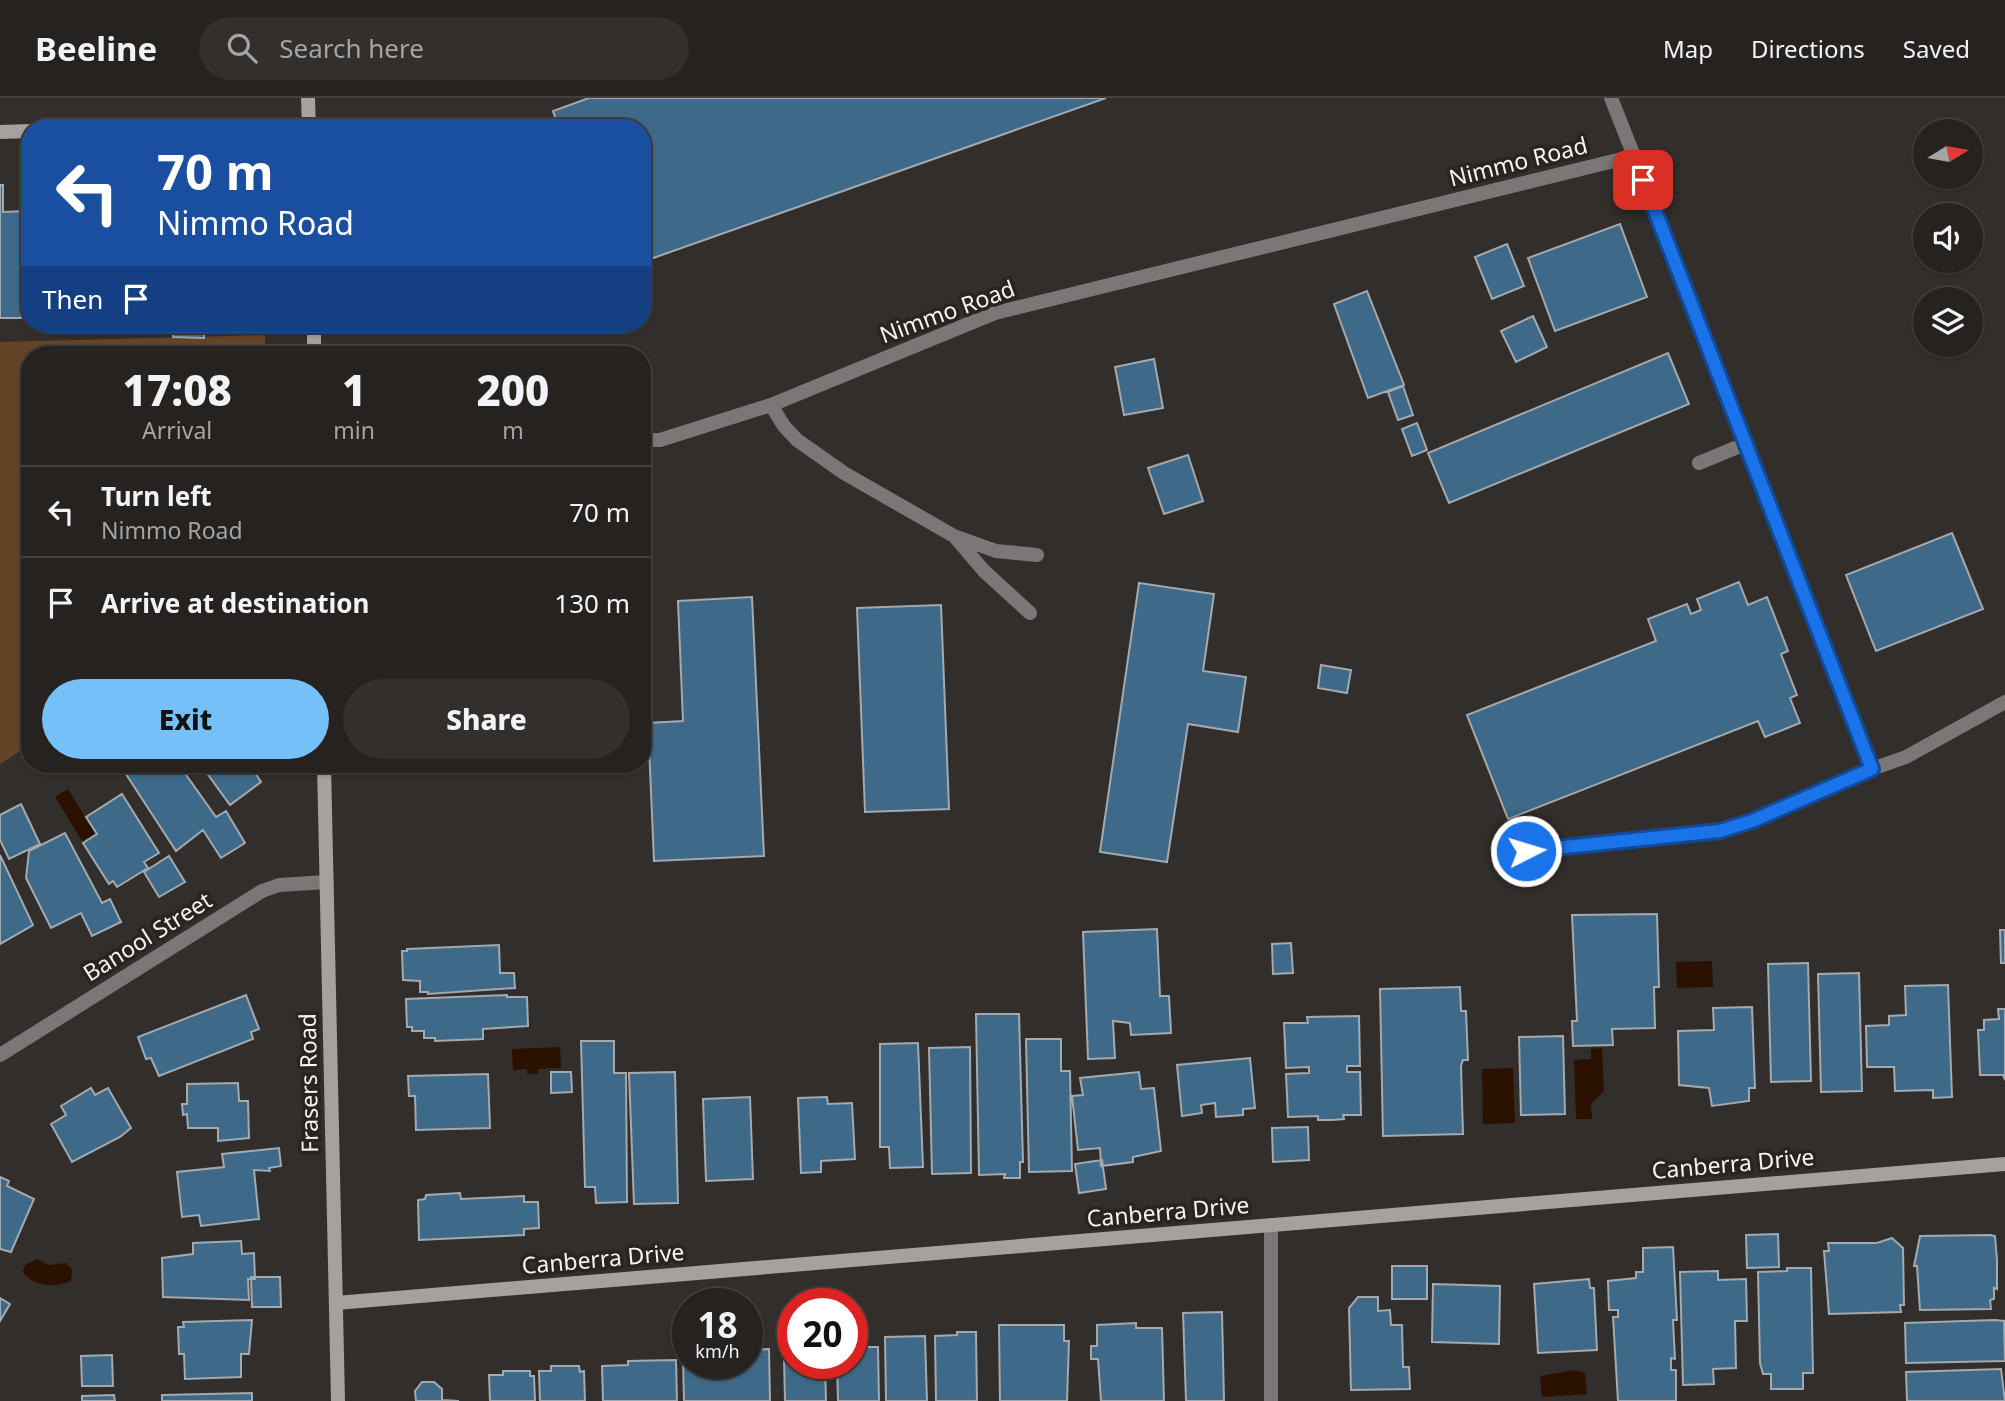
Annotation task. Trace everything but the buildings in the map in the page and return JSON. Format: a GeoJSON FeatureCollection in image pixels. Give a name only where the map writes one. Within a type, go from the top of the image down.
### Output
{"type":"FeatureCollection","features":[{"type":"Feature","properties":{"kind":"street"},"geometry":{"type":"LineString","coordinates":[[308,98],[309,119]]}},
{"type":"Feature","properties":{"kind":"street"},"geometry":{"type":"LineString","coordinates":[[1611,98],[1872,769]]}},
{"type":"Feature","properties":{"kind":"street"},"geometry":{"type":"LineString","coordinates":[[0,132],[21,131]]}},
{"type":"Feature","properties":{"kind":"street","name":"Nimmo Road"},"geometry":{"type":"LineString","coordinates":[[651,440],[660,440],[771,405],[995,313],[1634,156]]}},
{"type":"Feature","properties":{"kind":"street"},"geometry":{"type":"LineString","coordinates":[[771,405],[797,440],[844,473],[954,536],[996,551],[1037,555]]}},
{"type":"Feature","properties":{"kind":"street"},"geometry":{"type":"LineString","coordinates":[[1699,463],[1745,444]]}},
{"type":"Feature","properties":{"kind":"street"},"geometry":{"type":"LineString","coordinates":[[954,536],[984,570],[1030,613]]}},
{"type":"Feature","properties":{"kind":"street"},"geometry":{"type":"LineString","coordinates":[[1526,851],[1720,831],[1752,821],[1906,757],[2005,702]]}},
{"type":"Feature","properties":{"kind":"street","name":"Frasers Road"},"geometry":{"type":"LineString","coordinates":[[324,773],[338,1401]]}},
{"type":"Feature","properties":{"kind":"street","name":"Banool Street"},"geometry":{"type":"LineString","coordinates":[[0,1055],[262,891],[279,885],[327,882]]}},
{"type":"Feature","properties":{"kind":"street","name":"Canberra Drive"},"geometry":{"type":"LineString","coordinates":[[335,1303],[2005,1164]]}},
{"type":"Feature","properties":{"kind":"street"},"geometry":{"type":"LineString","coordinates":[[1271,1225],[1271,1401]]}},
{"type":"Feature","properties":{"kind":"shaded area"},"geometry":{"type":"Polygon","coordinates":[[[265,335],[265,346],[21,346],[21,751],[0,764],[0,342],[265,335]]]}},
{"type":"Feature","properties":{"kind":"shaded area"},"geometry":{"type":"Polygon","coordinates":[[[68,789],[95,833],[82,841],[55,797],[68,789]]]}},
{"type":"Feature","properties":{"kind":"shaded area"},"geometry":{"type":"Polygon","coordinates":[[[1712,961],[1713,987],[1677,988],[1676,962],[1712,961]]]}},
{"type":"Feature","properties":{"kind":"shaded area"},"geometry":{"type":"Polygon","coordinates":[[[560,1047],[561,1068],[538,1069],[538,1074],[527,1074],[527,1069],[513,1070],[512,1049],[560,1047]]]}},
{"type":"Feature","properties":{"kind":"shaded area"},"geometry":{"type":"Polygon","coordinates":[[[1602,1048],[1604,1091],[1591,1104],[1592,1119],[1576,1119],[1574,1060],[1591,1059],[1591,1049],[1602,1048]]]}},
{"type":"Feature","properties":{"kind":"shaded area"},"geometry":{"type":"Polygon","coordinates":[[[1513,1068],[1515,1123],[1483,1124],[1482,1069],[1513,1068]]]}},
{"type":"Feature","properties":{"kind":"shaded area"},"geometry":{"type":"Polygon","coordinates":[[[37,1259],[49,1265],[66,1263],[72,1270],[71,1281],[59,1285],[45,1285],[32,1280],[23,1271],[25,1265],[37,1259]]]}},
{"type":"Feature","properties":{"kind":"shaded area"},"geometry":{"type":"Polygon","coordinates":[[[1575,1370],[1585,1373],[1587,1394],[1542,1397],[1540,1376],[1575,1370]]]}},
{"type":"Feature","properties":{"kind":"route"},"geometry":{"type":"LineString","coordinates":[[1526,851],[1720,831],[1752,821],[1872,769],[1643,180]]}}]}
